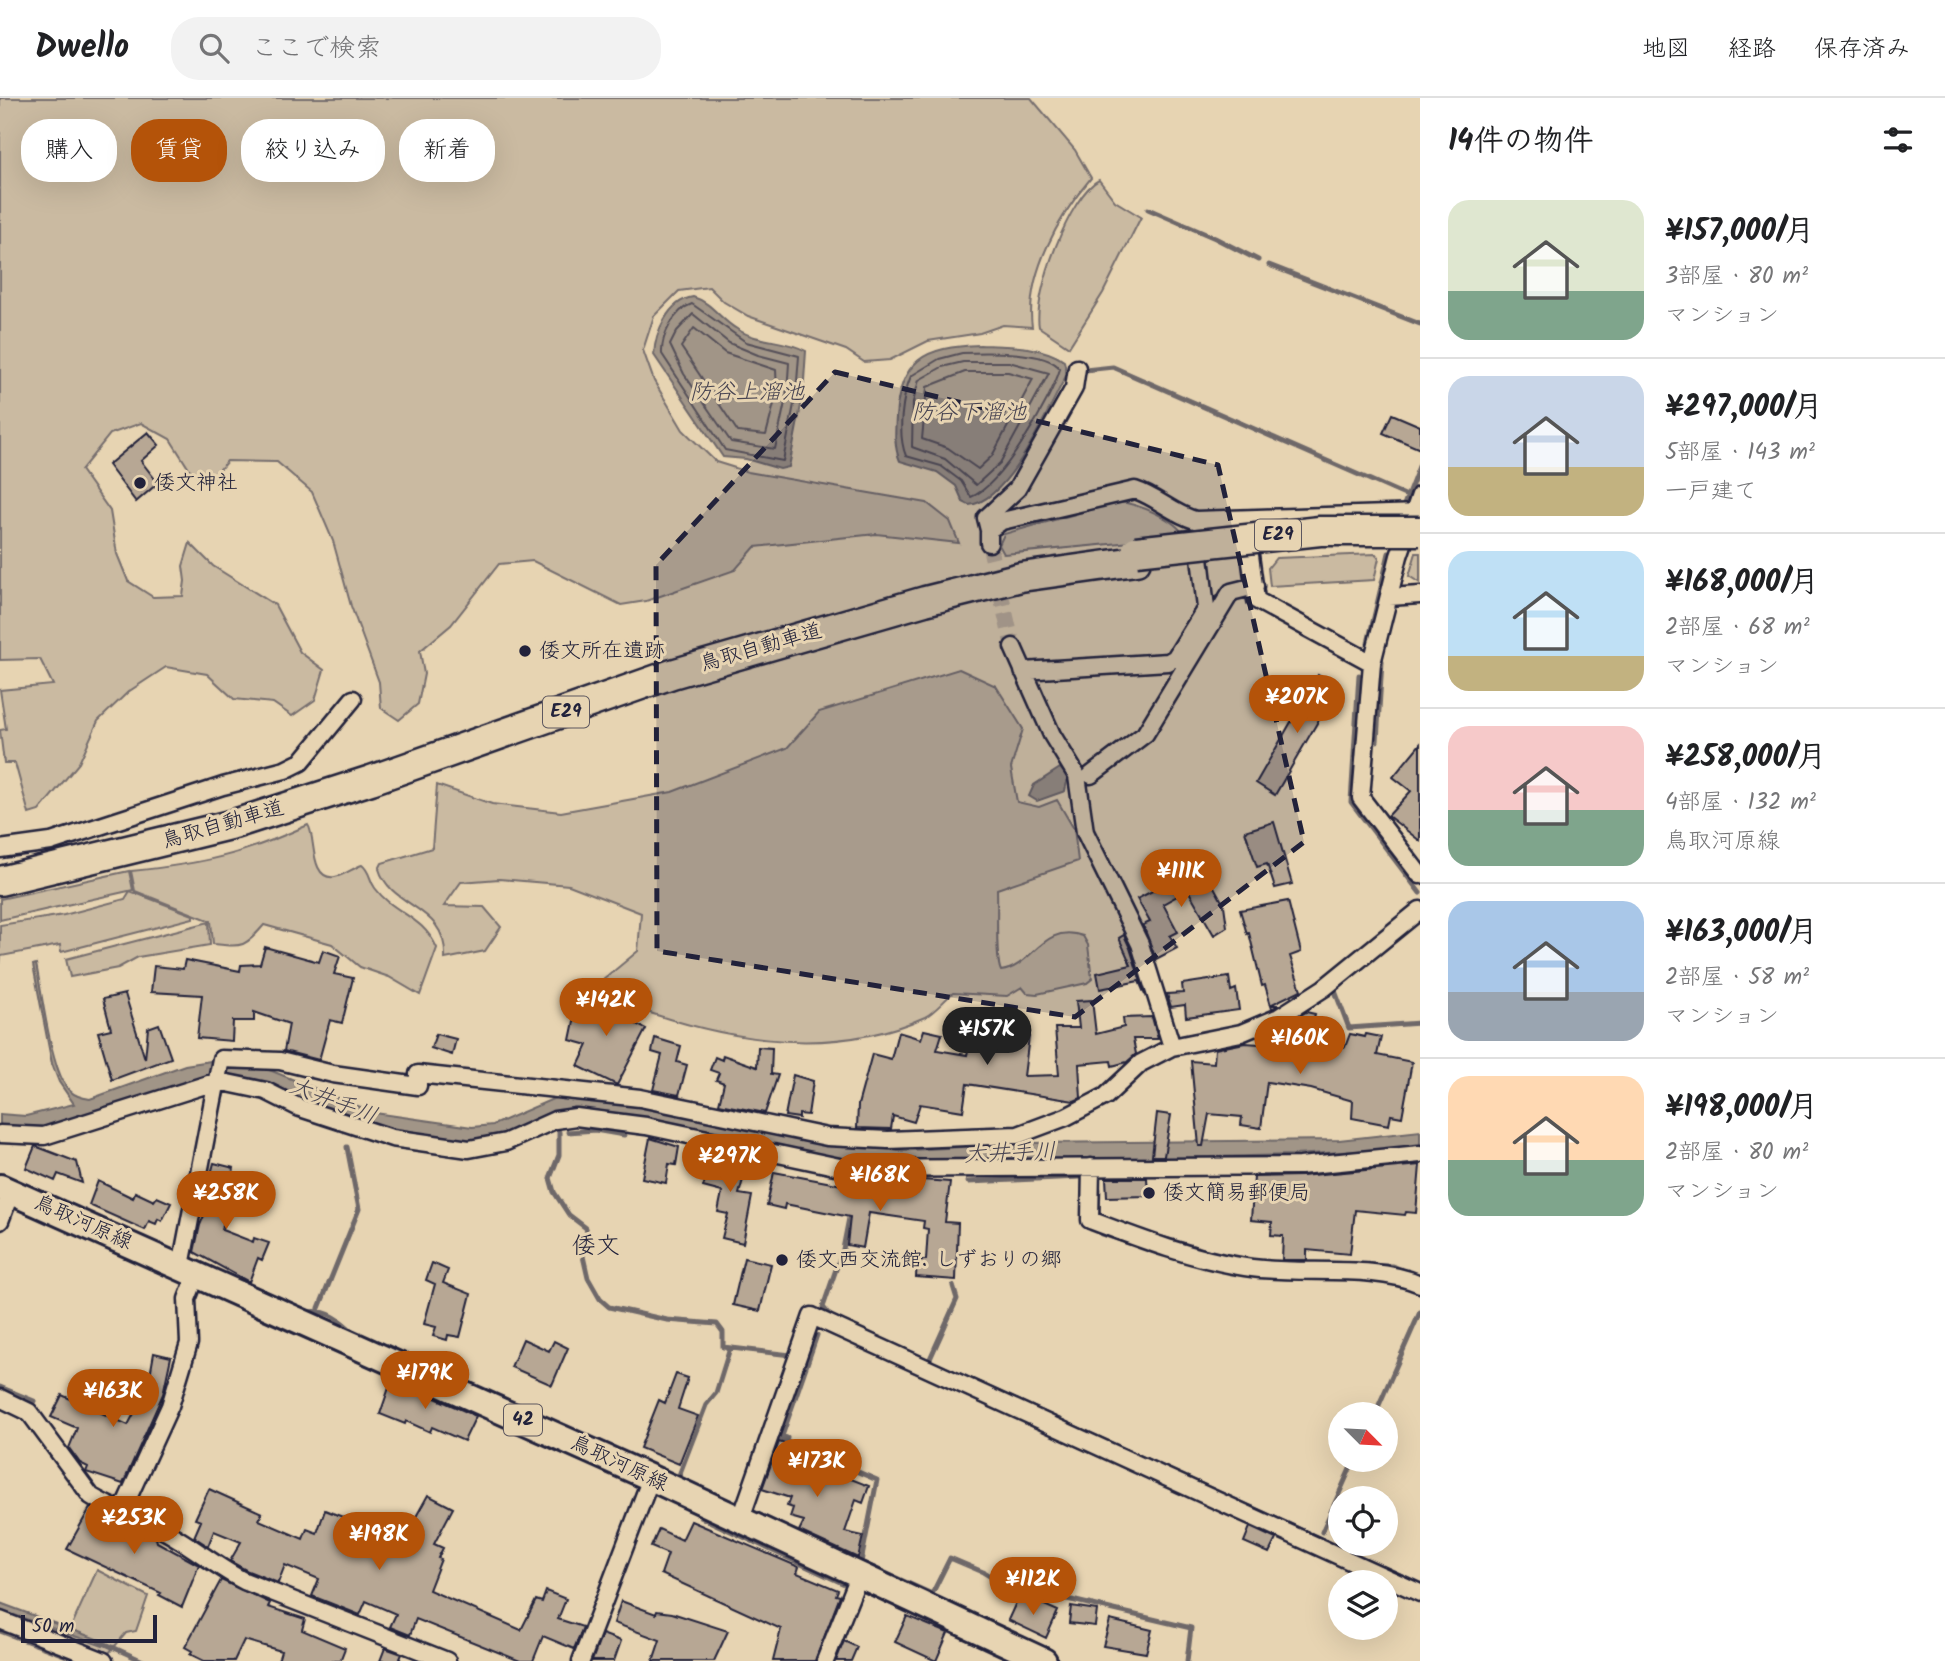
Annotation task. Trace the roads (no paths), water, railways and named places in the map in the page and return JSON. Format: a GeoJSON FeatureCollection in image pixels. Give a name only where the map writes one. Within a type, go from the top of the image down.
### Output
{"type":"FeatureCollection","features":[{"type":"Feature","properties":{"kind":"highway","name":"鳥取自動車道"},"geometry":{"type":"LineString","coordinates":[[0,881],[234,824],[371,780],[672,674],[912,604],[1021,578],[1136,556],[1418,519]]}},
{"type":"Feature","properties":{"kind":"highway","name":"鳥取自動車道"},"geometry":{"type":"LineString","coordinates":[[0,868],[232,810],[367,768],[806,618],[1018,565],[1308,543],[1420,541]]}},
{"type":"Feature","properties":{"kind":"main road","name":"鳥取河原線"},"geometry":{"type":"LineString","coordinates":[[6,1189],[651,1478],[1044,1661]]}},
{"type":"Feature","properties":{"kind":"street"},"geometry":{"type":"LineString","coordinates":[[1077,368],[1074,387],[1017,489],[986,518],[989,536],[1002,521],[1135,490],[1150,494],[1195,520],[1245,517],[1418,519]]}},
{"type":"Feature","properties":{"kind":"street"},"geometry":{"type":"LineString","coordinates":[[1420,495],[1418,519],[1389,597],[1372,663],[1362,798],[1420,875]]}},
{"type":"Feature","properties":{"kind":"street"},"geometry":{"type":"LineString","coordinates":[[1245,517],[1256,600],[1372,663]]}},
{"type":"Feature","properties":{"kind":"street"},"geometry":{"type":"LineString","coordinates":[[1023,671],[1168,662],[1175,658],[1206,608],[1195,520]]}},
{"type":"Feature","properties":{"kind":"street"},"geometry":{"type":"LineString","coordinates":[[1091,775],[1145,734],[1231,592],[1255,586]]}},
{"type":"Feature","properties":{"kind":"street"},"geometry":{"type":"LineString","coordinates":[[1389,597],[1420,595]]}},
{"type":"Feature","properties":{"kind":"street"},"geometry":{"type":"LineString","coordinates":[[1013,647],[1052,735],[1077,776],[1085,832],[1140,944],[1172,1047]]}},
{"type":"Feature","properties":{"kind":"street"},"geometry":{"type":"LineString","coordinates":[[0,849],[51,842],[223,786],[285,770],[301,762],[354,699]]}},
{"type":"Feature","properties":{"kind":"street"},"geometry":{"type":"LineString","coordinates":[[122,1511],[170,1406],[189,1343],[189,1270],[221,1059],[280,1061],[333,1074],[418,1086],[418,1074],[640,1098],[827,1137],[888,1140],[1018,1135],[1066,1117],[1106,1096],[1141,1063],[1172,1047],[1241,1033],[1279,1017],[1324,988],[1420,910]]}},
{"type":"Feature","properties":{"kind":"street"},"geometry":{"type":"LineString","coordinates":[[0,1134],[44,1136],[218,1081],[266,1091],[351,1126],[425,1145],[469,1149],[506,1142],[555,1120],[576,1117],[646,1126],[849,1169],[1300,1166],[1420,1154]]}},
{"type":"Feature","properties":{"kind":"street"},"geometry":{"type":"LineString","coordinates":[[1091,1167],[1090,1220],[1136,1237],[1244,1267],[1299,1273],[1397,1274],[1420,1284]]}},
{"type":"Feature","properties":{"kind":"street"},"geometry":{"type":"LineString","coordinates":[[0,1221],[6,1189]]}},
{"type":"Feature","properties":{"kind":"street"},"geometry":{"type":"LineString","coordinates":[[740,1521],[812,1316],[1420,1593]]}},
{"type":"Feature","properties":{"kind":"street"},"geometry":{"type":"LineString","coordinates":[[0,1398],[29,1412],[91,1496],[162,1530],[219,1568],[244,1581],[447,1661]]}},
{"type":"Feature","properties":{"kind":"street"},"geometry":{"type":"LineString","coordinates":[[581,1661],[651,1478]]}},
{"type":"Feature","properties":{"kind":"street"},"geometry":{"type":"LineString","coordinates":[[825,1661],[859,1576]]}},
{"type":"Feature","properties":{"kind":"street"},"geometry":{"type":"LineString","coordinates":[[0,1620],[104,1661]]}},
{"type":"Feature","properties":{"kind":"water","name":"防谷上溜池"},"geometry":{"type":"Polygon","coordinates":[[[693,297],[745,333],[806,351],[803,395],[789,467],[780,469],[746,459],[723,457],[654,355],[664,319],[676,305],[693,297]]]}},
{"type":"Feature","properties":{"kind":"water","name":"防谷下溜池"},"geometry":{"type":"Polygon","coordinates":[[[980,345],[1024,347],[1045,352],[1064,361],[1067,374],[1039,429],[1013,470],[984,500],[969,505],[963,502],[956,486],[937,472],[900,461],[895,434],[896,417],[903,382],[918,360],[944,349],[980,345]]]}},
{"type":"Feature","properties":{"kind":"water"},"geometry":{"type":"Polygon","coordinates":[[[1060,768],[1068,777],[1065,791],[1037,801],[1029,796],[1034,785],[1060,768]]]}},
{"type":"Feature","properties":{"kind":"water","name":"大井手川"},"geometry":{"type":"Polygon","coordinates":[[[36,964],[52,1051],[63,1082],[74,1094],[90,1099],[185,1065],[217,1060],[245,1063],[272,1071],[375,1113],[472,1127],[493,1125],[562,1095],[649,1104],[897,1151],[1027,1143],[1339,1140],[1420,1131],[1420,1147],[1294,1155],[879,1165],[814,1158],[571,1111],[502,1138],[461,1142],[418,1137],[363,1124],[264,1083],[236,1077],[202,1077],[45,1128],[0,1129],[0,1114],[26,1116],[74,1104],[59,1082],[52,1064],[33,965],[36,964]]]}},
{"type":"Feature","properties":{"kind":"water"},"geometry":{"type":"Polygon","coordinates":[[[700,1514],[845,1582],[843,1585],[699,1518],[700,1514]]]}},
{"type":"Feature","properties":{"kind":"water"},"geometry":{"type":"Polygon","coordinates":[[[0,1603],[105,1642],[103,1646],[0,1610],[0,1603]]]}},
{"type":"Feature","properties":{"kind":"waterway"},"geometry":{"type":"LineString","coordinates":[[1148,209],[1258,260]]}},
{"type":"Feature","properties":{"kind":"waterway"},"geometry":{"type":"LineString","coordinates":[[1269,265],[1420,324]]}},
{"type":"Feature","properties":{"kind":"waterway"},"geometry":{"type":"LineString","coordinates":[[1085,370],[1113,367],[1407,496]]}},
{"type":"Feature","properties":{"kind":"waterway"},"geometry":{"type":"LineString","coordinates":[[1402,510],[1420,464]]}},
{"type":"Feature","properties":{"kind":"waterway"},"geometry":{"type":"LineString","coordinates":[[1368,643],[1389,553]]}},
{"type":"Feature","properties":{"kind":"waterway"},"geometry":{"type":"LineString","coordinates":[[1377,741],[1382,661]]}},
{"type":"Feature","properties":{"kind":"waterway"},"geometry":{"type":"LineString","coordinates":[[1359,675],[1351,802],[1420,893]]}},
{"type":"Feature","properties":{"kind":"waterway"},"geometry":{"type":"LineString","coordinates":[[1335,991],[1349,1028],[1420,1023]]}},
{"type":"Feature","properties":{"kind":"waterway"},"geometry":{"type":"LineString","coordinates":[[219,1107],[223,1093]]}},
{"type":"Feature","properties":{"kind":"waterway"},"geometry":{"type":"LineString","coordinates":[[568,1132],[595,1130],[624,1135]]}},
{"type":"Feature","properties":{"kind":"waterway"},"geometry":{"type":"LineString","coordinates":[[559,1132],[559,1155],[550,1178],[554,1192],[569,1215],[586,1228],[588,1238],[583,1256],[588,1278],[600,1299],[609,1307],[667,1320],[717,1324],[723,1332],[723,1347],[791,1355]]}},
{"type":"Feature","properties":{"kind":"waterway"},"geometry":{"type":"LineString","coordinates":[[319,1308],[359,1209],[347,1147]]}},
{"type":"Feature","properties":{"kind":"waterway"},"geometry":{"type":"LineString","coordinates":[[968,1182],[1080,1177]]}},
{"type":"Feature","properties":{"kind":"waterway"},"geometry":{"type":"LineString","coordinates":[[1099,1189],[1098,1212],[1106,1221]]}},
{"type":"Feature","properties":{"kind":"waterway"},"geometry":{"type":"LineString","coordinates":[[831,1317],[823,1307],[843,1249],[850,1213]]}},
{"type":"Feature","properties":{"kind":"waterway"},"geometry":{"type":"LineString","coordinates":[[1102,1234],[1126,1242]]}},
{"type":"Feature","properties":{"kind":"waterway"},"geometry":{"type":"LineString","coordinates":[[1162,1238],[1217,1254]]}},
{"type":"Feature","properties":{"kind":"waterway"},"geometry":{"type":"LineString","coordinates":[[1375,1266],[1393,1266],[1406,1272]]}},
{"type":"Feature","properties":{"kind":"waterway"},"geometry":{"type":"LineString","coordinates":[[929,1361],[957,1299],[953,1286]]}},
{"type":"Feature","properties":{"kind":"waterway"},"geometry":{"type":"LineString","coordinates":[[307,1312],[321,1312],[334,1317],[355,1334]]}},
{"type":"Feature","properties":{"kind":"waterway"},"geometry":{"type":"LineString","coordinates":[[1380,1402],[1420,1312]]}},
{"type":"Feature","properties":{"kind":"waterway"},"geometry":{"type":"LineString","coordinates":[[787,1438],[782,1436],[817,1335]]}},
{"type":"Feature","properties":{"kind":"waterway"},"geometry":{"type":"LineString","coordinates":[[678,1478],[706,1405],[716,1393],[730,1348]]}},
{"type":"Feature","properties":{"kind":"waterway"},"geometry":{"type":"LineString","coordinates":[[949,1370],[1420,1584]]}},
{"type":"Feature","properties":{"kind":"waterway"},"geometry":{"type":"LineString","coordinates":[[0,1387],[34,1401]]}},
{"type":"Feature","properties":{"kind":"waterway"},"geometry":{"type":"LineString","coordinates":[[788,1409],[778,1438],[877,1480],[861,1562],[932,1594],[950,1558],[983,1572],[1018,1593],[1063,1598],[1191,1628],[1187,1661]]}},
{"type":"Feature","properties":{"kind":"waterway"},"geometry":{"type":"LineString","coordinates":[[1322,1532],[1349,1472]]}},
{"type":"Feature","properties":{"kind":"waterway"},"geometry":{"type":"LineString","coordinates":[[0,1631],[80,1661]]}},
{"type":"Feature","properties":{"kind":"waterway"},"geometry":{"type":"LineString","coordinates":[[99,1641],[143,1661]]}},
{"type":"Feature","properties":{"kind":"tunnel"},"geometry":{"type":"LineString","coordinates":[[989,543],[1013,647]]}},
{"type":"Feature","properties":{"kind":"place","name":"倭文神社"},"geometry":{"type":"Point","coordinates":[140,483]}},
{"type":"Feature","properties":{"kind":"place","name":"倭文所在遺跡"},"geometry":{"type":"Point","coordinates":[525,651]}},
{"type":"Feature","properties":{"kind":"place","name":"倭文簡易郵便局"},"geometry":{"type":"Point","coordinates":[1149,1193]}},
{"type":"Feature","properties":{"kind":"place","name":"倭文西交流館. しずおりの郷"},"geometry":{"type":"Point","coordinates":[782,1260]}},
{"type":"Feature","properties":{"kind":"district","name":"倭文"},"geometry":{"type":"Point","coordinates":[596,1246]}}]}
